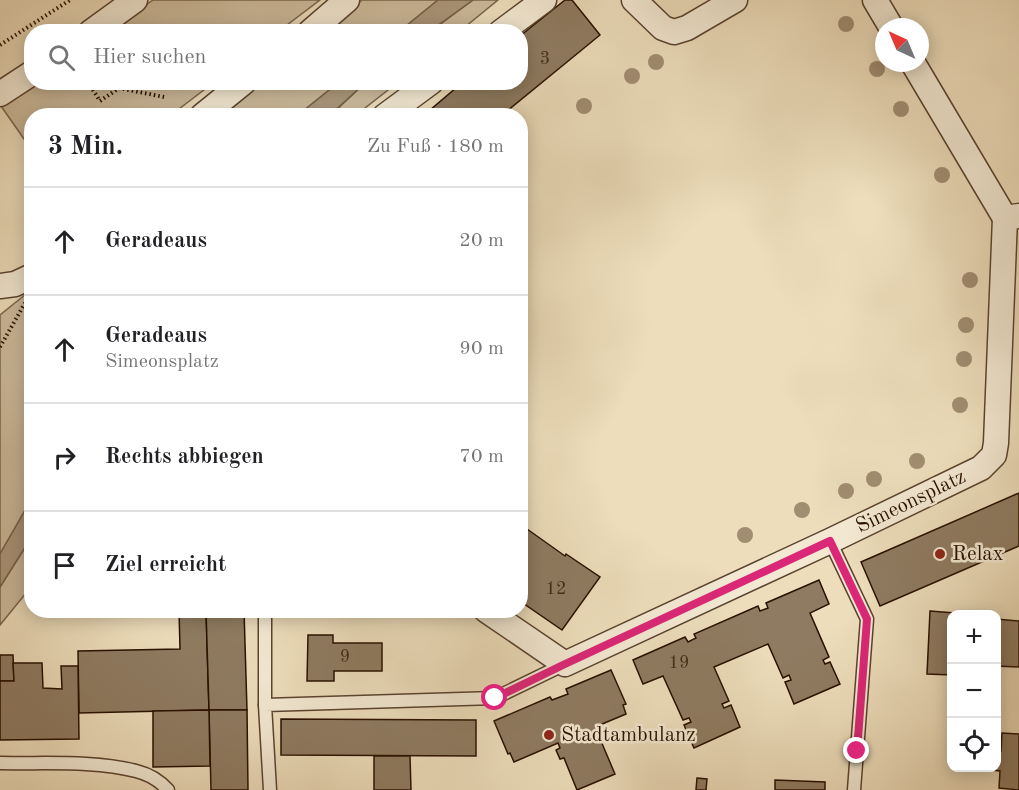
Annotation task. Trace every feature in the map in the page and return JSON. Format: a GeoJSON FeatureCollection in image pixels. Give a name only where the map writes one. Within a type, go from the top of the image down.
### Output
{"type":"FeatureCollection","features":[{"type":"Feature","properties":{"kind":"street"},"geometry":{"type":"LineString","coordinates":[[102,24],[135,0]]}},
{"type":"Feature","properties":{"kind":"street"},"geometry":{"type":"LineString","coordinates":[[319,24],[347,0]]}},
{"type":"Feature","properties":{"kind":"street"},"geometry":{"type":"LineString","coordinates":[[512,24],[544,0]]}},
{"type":"Feature","properties":{"kind":"street"},"geometry":{"type":"LineString","coordinates":[[634,0],[663,28],[674,32],[687,28],[735,0]]}},
{"type":"Feature","properties":{"kind":"street"},"geometry":{"type":"LineString","coordinates":[[875,0],[886,18]]}},
{"type":"Feature","properties":{"kind":"street","name":"Simeonsplatz"},"geometry":{"type":"LineString","coordinates":[[565,664],[981,468],[994,455],[1012,217],[919,72]]}},
{"type":"Feature","properties":{"kind":"street"},"geometry":{"type":"LineString","coordinates":[[0,94],[24,78]]}},
{"type":"Feature","properties":{"kind":"street"},"geometry":{"type":"LineString","coordinates":[[212,108],[234,90]]}},
{"type":"Feature","properties":{"kind":"street"},"geometry":{"type":"LineString","coordinates":[[397,108],[421,90]]}},
{"type":"Feature","properties":{"kind":"street"},"geometry":{"type":"LineString","coordinates":[[0,286],[15,284],[24,287]]}},
{"type":"Feature","properties":{"kind":"street"},"geometry":{"type":"LineString","coordinates":[[498,618],[565,664]]}},
{"type":"Feature","properties":{"kind":"lane"},"geometry":{"type":"LineString","coordinates":[[830,541],[867,619],[854,790]]}},
{"type":"Feature","properties":{"kind":"lane"},"geometry":{"type":"LineString","coordinates":[[266,618],[266,705],[270,790]]}},
{"type":"Feature","properties":{"kind":"lane"},"geometry":{"type":"LineString","coordinates":[[266,705],[495,698],[565,664]]}},
{"type":"Feature","properties":{"kind":"lane"},"geometry":{"type":"LineString","coordinates":[[0,763],[104,765],[138,772],[162,783],[168,790]]}},
{"type":"Feature","properties":{"kind":"path"},"geometry":{"type":"LineString","coordinates":[[33,24],[70,0]]}},
{"type":"Feature","properties":{"kind":"path"},"geometry":{"type":"LineString","coordinates":[[0,45],[24,30]]}},
{"type":"Feature","properties":{"kind":"path"},"geometry":{"type":"LineString","coordinates":[[93,90],[100,101],[116,90]]}},
{"type":"Feature","properties":{"kind":"path"},"geometry":{"type":"LineString","coordinates":[[129,90],[164,97]]}},
{"type":"Feature","properties":{"kind":"path"},"geometry":{"type":"LineString","coordinates":[[0,346],[24,298]]}},
{"type":"Feature","properties":{"kind":"shaded area"},"geometry":{"type":"Polygon","coordinates":[[[153,0],[320,0],[288,24],[118,24],[153,0]]]}},
{"type":"Feature","properties":{"kind":"shaded area"},"geometry":{"type":"Polygon","coordinates":[[[362,0],[438,0],[409,24],[333,24],[362,0]]]}},
{"type":"Feature","properties":{"kind":"shaded area"},"geometry":{"type":"Polygon","coordinates":[[[438,0],[473,0],[440,24],[409,24],[438,0]]]}},
{"type":"Feature","properties":{"kind":"shaded area"},"geometry":{"type":"Polygon","coordinates":[[[473,0],[498,0],[469,24],[441,24],[473,0]]]}},
{"type":"Feature","properties":{"kind":"shaded area"},"geometry":{"type":"Polygon","coordinates":[[[24,90],[204,90],[180,108],[24,108],[24,139],[1,106],[24,90]]]}},
{"type":"Feature","properties":{"kind":"shaded area"},"geometry":{"type":"Polygon","coordinates":[[[252,90],[329,90],[307,108],[230,108],[252,90]]]}},
{"type":"Feature","properties":{"kind":"shaded area"},"geometry":{"type":"Polygon","coordinates":[[[329,90],[357,90],[338,108],[307,108],[329,90]]]}},
{"type":"Feature","properties":{"kind":"shaded area"},"geometry":{"type":"Polygon","coordinates":[[[358,90],[388,90],[365,108],[338,108],[358,90]]]}},
{"type":"Feature","properties":{"kind":"shaded area"},"geometry":{"type":"Polygon","coordinates":[[[24,296],[24,512],[0,554],[0,315],[24,296]]]}},
{"type":"Feature","properties":{"kind":"shaded area"},"geometry":{"type":"Polygon","coordinates":[[[24,512],[24,549],[0,587],[0,554],[24,512]]]}},
{"type":"Feature","properties":{"kind":"shaded area"},"geometry":{"type":"Polygon","coordinates":[[[24,549],[24,596],[0,625],[0,587],[24,549]]]}},
{"type":"Feature","properties":{"kind":"building"},"geometry":{"type":"Polygon","coordinates":[[[565,0],[572,0],[600,35],[511,108],[432,108],[454,90],[528,90],[528,30],[565,0]]]}},
{"type":"Feature","properties":{"kind":"building","name":"Relax"},"geometry":{"type":"Polygon","coordinates":[[[1019,493],[1019,546],[880,606],[861,562],[1019,493]]]}},
{"type":"Feature","properties":{"kind":"building"},"geometry":{"type":"Polygon","coordinates":[[[528,530],[600,577],[562,630],[528,607],[528,530]]]}},
{"type":"Feature","properties":{"kind":"building"},"geometry":{"type":"Polygon","coordinates":[[[819,580],[829,604],[810,613],[829,657],[823,660],[825,664],[830,662],[840,684],[794,704],[785,682],[791,680],[789,675],[783,678],[768,644],[714,667],[729,701],[722,704],[724,708],[731,705],[740,727],[694,748],[684,725],[691,722],[689,718],[683,720],[663,676],[643,684],[633,660],[685,637],[688,642],[696,638],[694,634],[758,606],[760,611],[768,608],[766,603],[819,580]]]}},
{"type":"Feature","properties":{"kind":"building"},"geometry":{"type":"Polygon","coordinates":[[[930,611],[947,612],[947,675],[927,674],[930,611]]]}},
{"type":"Feature","properties":{"kind":"building"},"geometry":{"type":"Polygon","coordinates":[[[179,618],[206,618],[209,710],[79,713],[78,651],[180,649],[179,618]]]}},
{"type":"Feature","properties":{"kind":"building"},"geometry":{"type":"Polygon","coordinates":[[[206,618],[244,618],[247,710],[209,710],[206,618]]]}},
{"type":"Feature","properties":{"kind":"building"},"geometry":{"type":"Polygon","coordinates":[[[1001,619],[1019,621],[1019,667],[1001,666],[1001,619]]]}},
{"type":"Feature","properties":{"kind":"building"},"geometry":{"type":"Polygon","coordinates":[[[308,635],[333,635],[333,643],[382,643],[382,671],[334,671],[334,681],[307,681],[308,635]]]}},
{"type":"Feature","properties":{"kind":"building"},"geometry":{"type":"Polygon","coordinates":[[[0,655],[13,655],[14,681],[0,681],[0,655]]]}},
{"type":"Feature","properties":{"kind":"building"},"geometry":{"type":"Polygon","coordinates":[[[13,663],[42,663],[43,688],[62,689],[61,666],[78,666],[79,739],[0,740],[0,681],[14,681],[13,663]]]}},
{"type":"Feature","properties":{"kind":"building","name":"Stadtambulanz"},"geometry":{"type":"Polygon","coordinates":[[[611,670],[626,704],[623,705],[626,714],[595,727],[615,774],[577,790],[564,758],[560,759],[556,750],[560,748],[558,743],[514,762],[510,753],[508,754],[494,721],[550,697],[552,700],[568,694],[566,689],[611,670]]]}},
{"type":"Feature","properties":{"kind":"building"},"geometry":{"type":"Polygon","coordinates":[[[209,710],[247,710],[248,790],[211,790],[209,710]]]}},
{"type":"Feature","properties":{"kind":"building"},"geometry":{"type":"Polygon","coordinates":[[[209,710],[210,766],[153,767],[153,711],[209,710]]]}},
{"type":"Feature","properties":{"kind":"building"},"geometry":{"type":"Polygon","coordinates":[[[281,719],[476,720],[476,756],[281,755],[281,719]]]}},
{"type":"Feature","properties":{"kind":"building"},"geometry":{"type":"Polygon","coordinates":[[[1002,733],[1019,734],[1019,790],[999,788],[1002,733]]]}},
{"type":"Feature","properties":{"kind":"building"},"geometry":{"type":"Polygon","coordinates":[[[374,756],[410,756],[411,790],[374,790],[374,756]]]}},
{"type":"Feature","properties":{"kind":"building"},"geometry":{"type":"Polygon","coordinates":[[[697,778],[707,779],[706,790],[696,790],[697,778]]]}},
{"type":"Feature","properties":{"kind":"building"},"geometry":{"type":"Polygon","coordinates":[[[775,780],[825,782],[825,790],[775,790],[775,780]]]}},
{"type":"Feature","properties":{"kind":"place","name":"Relax"},"geometry":{"type":"Point","coordinates":[940,554]}},
{"type":"Feature","properties":{"kind":"place","name":"Stadtambulanz"},"geometry":{"type":"Point","coordinates":[549,735]}},
{"type":"Feature","properties":{"kind":"route"},"geometry":{"type":"LineString","coordinates":[[495,698],[830,541],[867,619],[857,751]]}}]}
